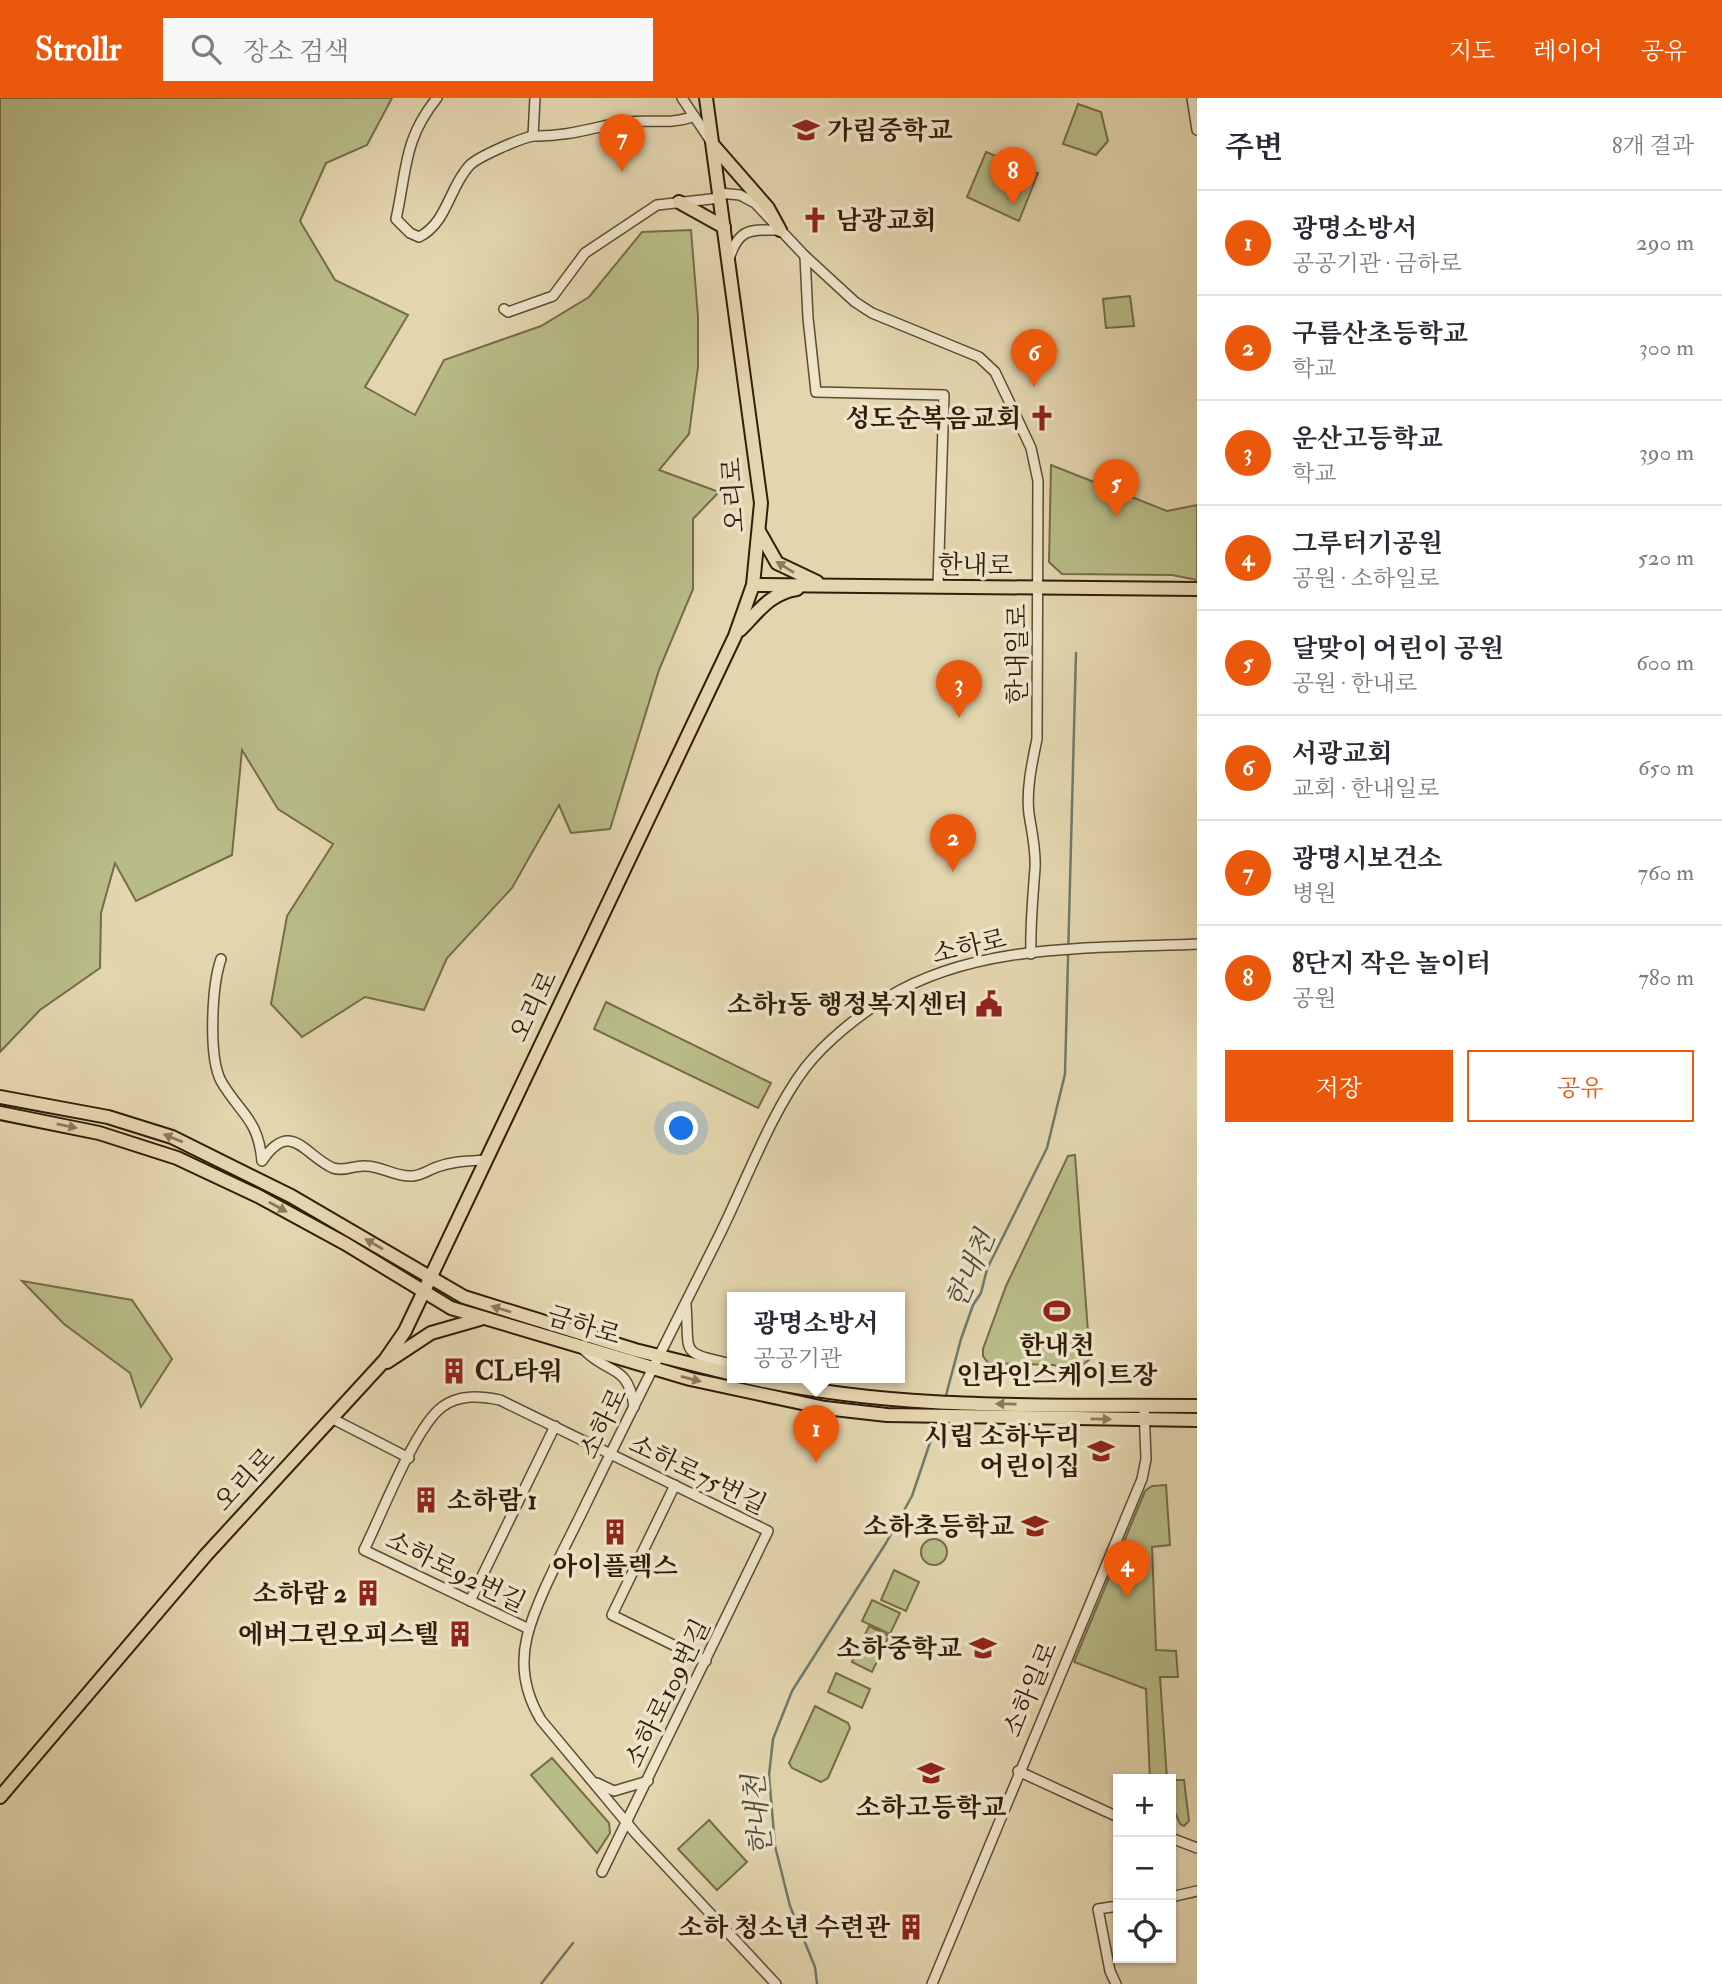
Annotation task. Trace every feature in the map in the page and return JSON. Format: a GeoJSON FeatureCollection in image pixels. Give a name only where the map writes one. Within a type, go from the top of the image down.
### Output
{"type":"FeatureCollection","features":[{"type":"Feature","properties":{"kind":"main road","name":"오리로"},"geometry":{"type":"LineString","coordinates":[[0,1797],[206,1555],[378,1368],[405,1331],[433,1279],[486,1160],[735,636],[753,585],[761,503],[706,98]]}},
{"type":"Feature","properties":{"kind":"main road"},"geometry":{"type":"LineString","coordinates":[[713,144],[768,208],[780,230]]}},
{"type":"Feature","properties":{"kind":"main road"},"geometry":{"type":"LineString","coordinates":[[679,202],[724,228]]}},
{"type":"Feature","properties":{"kind":"main road"},"geometry":{"type":"LineString","coordinates":[[760,533],[777,564],[824,585]]}},
{"type":"Feature","properties":{"kind":"main road","name":"한내로"},"geometry":{"type":"LineString","coordinates":[[753,585],[1197,589]]}},
{"type":"Feature","properties":{"kind":"main road"},"geometry":{"type":"LineString","coordinates":[[735,636],[761,606],[773,597],[792,590],[824,585]]}},
{"type":"Feature","properties":{"kind":"main road","name":"금하로"},"geometry":{"type":"LineString","coordinates":[[0,1097],[68,1108],[146,1128],[261,1180],[464,1297],[659,1356],[727,1373]]}},
{"type":"Feature","properties":{"kind":"main road","name":"금하로"},"geometry":{"type":"LineString","coordinates":[[0,1113],[99,1133],[177,1158],[258,1196],[451,1308],[653,1369],[825,1408],[919,1417],[1197,1420]]}},
{"type":"Feature","properties":{"kind":"main road"},"geometry":{"type":"LineString","coordinates":[[378,1368],[431,1333],[484,1318]]}},
{"type":"Feature","properties":{"kind":"main road"},"geometry":{"type":"LineString","coordinates":[[785,1383],[833,1395],[924,1403],[1197,1406]]}},
{"type":"Feature","properties":{"kind":"street"},"geometry":{"type":"LineString","coordinates":[[437,98],[423,116],[408,148],[396,219],[410,233],[419,237],[429,232],[443,212],[468,166],[533,136],[555,136],[618,123],[660,122],[694,116]]}},
{"type":"Feature","properties":{"kind":"street"},"geometry":{"type":"LineString","coordinates":[[533,136],[535,98]]}},
{"type":"Feature","properties":{"kind":"street"},"geometry":{"type":"LineString","coordinates":[[682,98],[713,144]]}},
{"type":"Feature","properties":{"kind":"street"},"geometry":{"type":"LineString","coordinates":[[1192,98],[1197,130]]}},
{"type":"Feature","properties":{"kind":"street","name":"한내일로"},"geometry":{"type":"LineString","coordinates":[[504,309],[508,312],[546,301],[553,296],[586,253],[657,205],[720,195],[740,195],[755,203],[805,256],[855,302],[872,313],[979,357],[995,372],[1036,464],[1037,739],[1031,767],[1029,812],[1034,838],[1035,868],[1030,903],[1031,954]]}},
{"type":"Feature","properties":{"kind":"street"},"geometry":{"type":"LineString","coordinates":[[728,261],[736,241],[749,230],[780,230]]}},
{"type":"Feature","properties":{"kind":"street"},"geometry":{"type":"LineString","coordinates":[[805,256],[816,392],[944,395],[939,586]]}},
{"type":"Feature","properties":{"kind":"street","name":"소하로"},"geometry":{"type":"LineString","coordinates":[[776,1984],[549,1733],[535,1710],[525,1673],[529,1629],[610,1454],[794,1084],[820,1051],[887,998],[922,979],[959,965],[1048,952],[1197,944]]}},
{"type":"Feature","properties":{"kind":"street"},"geometry":{"type":"LineString","coordinates":[[221,960],[215,978],[212,1055],[221,1080],[256,1129],[262,1161],[261,1180]]}},
{"type":"Feature","properties":{"kind":"street"},"geometry":{"type":"LineString","coordinates":[[262,1161],[272,1146],[281,1142],[306,1147],[333,1168],[375,1167],[399,1176],[423,1175],[433,1168],[459,1161],[486,1160]]}},
{"type":"Feature","properties":{"kind":"street"},"geometry":{"type":"LineString","coordinates":[[686,1303],[685,1339],[688,1349],[696,1356],[727,1363]]}},
{"type":"Feature","properties":{"kind":"street"},"geometry":{"type":"LineString","coordinates":[[582,1348],[594,1361],[621,1373],[628,1381],[634,1408]]}},
{"type":"Feature","properties":{"kind":"street","name":"소하로75번길"},"geometry":{"type":"LineString","coordinates":[[364,1550],[409,1458],[435,1414],[450,1402],[482,1396],[500,1400],[768,1531]]}},
{"type":"Feature","properties":{"kind":"street","name":"소하일로"},"geometry":{"type":"LineString","coordinates":[[932,1984],[1142,1479],[1146,1460],[1144,1406]]}},
{"type":"Feature","properties":{"kind":"street"},"geometry":{"type":"LineString","coordinates":[[331,1418],[409,1458]]}},
{"type":"Feature","properties":{"kind":"street"},"geometry":{"type":"LineString","coordinates":[[470,1601],[555,1426]]}},
{"type":"Feature","properties":{"kind":"street"},"geometry":{"type":"LineString","coordinates":[[675,1485],[612,1615],[706,1661]]}},
{"type":"Feature","properties":{"kind":"street","name":"소하로109번길"},"geometry":{"type":"LineString","coordinates":[[602,1872],[768,1531]]}},
{"type":"Feature","properties":{"kind":"street","name":"소하로92번길"},"geometry":{"type":"LineString","coordinates":[[364,1550],[529,1629]]}},
{"type":"Feature","properties":{"kind":"street"},"geometry":{"type":"LineString","coordinates":[[1018,1772],[1113,1815]]}},
{"type":"Feature","properties":{"kind":"street"},"geometry":{"type":"LineString","coordinates":[[592,1780],[614,1791],[648,1781]]}},
{"type":"Feature","properties":{"kind":"street"},"geometry":{"type":"LineString","coordinates":[[1176,1840],[1197,1848]]}},
{"type":"Feature","properties":{"kind":"street"},"geometry":{"type":"LineString","coordinates":[[1176,1896],[1197,1891]]}},
{"type":"Feature","properties":{"kind":"street"},"geometry":{"type":"LineString","coordinates":[[1113,1907],[1098,1909],[1110,1971],[1116,1984]]}},
{"type":"Feature","properties":{"kind":"green space"},"geometry":{"type":"Polygon","coordinates":[[[0,98],[392,98],[367,145],[326,163],[300,221],[335,280],[408,315],[365,387],[415,415],[444,360],[541,326],[589,297],[642,232],[691,230],[698,317],[698,367],[689,434],[659,470],[719,492],[693,519],[693,589],[659,670],[610,829],[571,833],[559,805],[512,888],[447,958],[424,1010],[365,997],[302,1037],[271,1004],[287,916],[333,844],[278,809],[242,750],[232,855],[136,901],[115,863],[101,913],[100,968],[40,1010],[0,1052],[0,98]]]}},
{"type":"Feature","properties":{"kind":"green space"},"geometry":{"type":"Polygon","coordinates":[[[1078,104],[1101,112],[1108,141],[1096,155],[1063,144],[1078,104]]]}},
{"type":"Feature","properties":{"kind":"green space"},"geometry":{"type":"Polygon","coordinates":[[[986,152],[1038,173],[1019,221],[967,197],[986,152]]]}},
{"type":"Feature","properties":{"kind":"green space"},"geometry":{"type":"Polygon","coordinates":[[[1130,296],[1134,326],[1106,328],[1103,299],[1130,296]]]}},
{"type":"Feature","properties":{"kind":"green space"},"geometry":{"type":"Polygon","coordinates":[[[1051,465],[1167,511],[1197,505],[1197,580],[1172,575],[1062,574],[1049,562],[1051,465]]]}},
{"type":"Feature","properties":{"kind":"green space"},"geometry":{"type":"Polygon","coordinates":[[[606,1002],[771,1083],[758,1108],[594,1029],[606,1002]]]}},
{"type":"Feature","properties":{"kind":"green space"},"geometry":{"type":"Polygon","coordinates":[[[1075,1155],[1090,1359],[1076,1370],[1053,1365],[988,1363],[983,1356],[983,1349],[1006,1286],[1068,1156],[1075,1155]]]}},
{"type":"Feature","properties":{"kind":"green space"},"geometry":{"type":"Polygon","coordinates":[[[22,1281],[132,1300],[172,1359],[141,1407],[130,1373],[64,1324],[22,1281]]]}},
{"type":"Feature","properties":{"kind":"green space"},"geometry":{"type":"Polygon","coordinates":[[[1166,1485],[1170,1545],[1152,1547],[1156,1650],[1176,1651],[1178,1677],[1160,1677],[1167,1774],[1150,1774],[1146,1689],[1074,1662],[1145,1491],[1152,1486],[1166,1485]]]}},
{"type":"Feature","properties":{"kind":"green space"},"geometry":{"type":"Polygon","coordinates":[[[934,1539],[944,1542],[947,1552],[944,1562],[934,1565],[924,1562],[921,1552],[924,1542],[934,1539]]]}},
{"type":"Feature","properties":{"kind":"green space"},"geometry":{"type":"Polygon","coordinates":[[[894,1570],[919,1582],[906,1611],[881,1600],[894,1570]]]}},
{"type":"Feature","properties":{"kind":"green space"},"geometry":{"type":"Polygon","coordinates":[[[872,1600],[900,1613],[890,1634],[862,1621],[872,1600]]]}},
{"type":"Feature","properties":{"kind":"green space"},"geometry":{"type":"Polygon","coordinates":[[[869,1626],[889,1636],[872,1672],[852,1662],[869,1626]]]}},
{"type":"Feature","properties":{"kind":"green space"},"geometry":{"type":"Polygon","coordinates":[[[836,1673],[870,1689],[862,1708],[828,1692],[836,1673]]]}},
{"type":"Feature","properties":{"kind":"green space"},"geometry":{"type":"Polygon","coordinates":[[[815,1706],[848,1723],[850,1728],[828,1778],[821,1782],[792,1768],[789,1763],[815,1706]]]}},
{"type":"Feature","properties":{"kind":"green space"},"geometry":{"type":"Polygon","coordinates":[[[552,1758],[609,1823],[610,1833],[597,1853],[531,1775],[552,1758]]]}},
{"type":"Feature","properties":{"kind":"green space"},"geometry":{"type":"Polygon","coordinates":[[[1176,1780],[1184,1780],[1189,1821],[1184,1826],[1180,1824],[1176,1815],[1176,1780]]]}},
{"type":"Feature","properties":{"kind":"green space"},"geometry":{"type":"Polygon","coordinates":[[[709,1820],[747,1862],[717,1890],[678,1849],[709,1820]]]}},
{"type":"Feature","properties":{"kind":"waterway","name":"한내천"},"geometry":{"type":"LineString","coordinates":[[945,1399],[961,1339],[973,1305],[981,1293],[987,1269],[1047,1148],[1065,1074],[1076,653]]}},
{"type":"Feature","properties":{"kind":"waterway","name":"한내천"},"geometry":{"type":"LineString","coordinates":[[817,1984],[815,1967],[790,1906],[775,1846],[769,1775],[773,1739],[792,1691],[886,1543],[912,1496],[937,1422]]}},
{"type":"Feature","properties":{"kind":"waterway"},"geometry":{"type":"LineString","coordinates":[[541,1984],[573,1943]]}},
{"type":"Feature","properties":{"kind":"place","name":"가림중학교"},"geometry":{"type":"Point","coordinates":[806,130]}},
{"type":"Feature","properties":{"kind":"place","name":"광명시보건소"},"geometry":{"type":"Point","coordinates":[622,172]}},
{"type":"Feature","properties":{"kind":"place","name":"8단지 작은 놀이터"},"geometry":{"type":"Point","coordinates":[1013,205]}},
{"type":"Feature","properties":{"kind":"place","name":"남광교회"},"geometry":{"type":"Point","coordinates":[815,220]}},
{"type":"Feature","properties":{"kind":"place","name":"서광교회"},"geometry":{"type":"Point","coordinates":[1034,387]}},
{"type":"Feature","properties":{"kind":"place","name":"성도순복음교회"},"geometry":{"type":"Point","coordinates":[1042,418]}},
{"type":"Feature","properties":{"kind":"place","name":"달맞이 어린이 공원"},"geometry":{"type":"Point","coordinates":[1116,517]}},
{"type":"Feature","properties":{"kind":"place","name":"운산고등학교"},"geometry":{"type":"Point","coordinates":[959,718]}},
{"type":"Feature","properties":{"kind":"place","name":"구름산초등학교"},"geometry":{"type":"Point","coordinates":[953,872]}},
{"type":"Feature","properties":{"kind":"place","name":"소하1동 행정복지센터"},"geometry":{"type":"Point","coordinates":[989,1004]}},
{"type":"Feature","properties":{"kind":"place","name":"한내천 인라인스케이트장"},"geometry":{"type":"Point","coordinates":[1057,1311]}},
{"type":"Feature","properties":{"kind":"place","name":"CL타워"},"geometry":{"type":"Point","coordinates":[454,1371]}},
{"type":"Feature","properties":{"kind":"place","name":"시립 소하누리 어린이집"},"geometry":{"type":"Point","coordinates":[1101,1451]}},
{"type":"Feature","properties":{"kind":"place","name":"광명소방서"},"geometry":{"type":"Point","coordinates":[816,1463]}},
{"type":"Feature","properties":{"kind":"place","name":"소하람 1"},"geometry":{"type":"Point","coordinates":[426,1500]}},
{"type":"Feature","properties":{"kind":"place","name":"소하초등학교"},"geometry":{"type":"Point","coordinates":[1035,1526]}},
{"type":"Feature","properties":{"kind":"place","name":"아이플렉스"},"geometry":{"type":"Point","coordinates":[615,1532]}},
{"type":"Feature","properties":{"kind":"place","name":"소하람 2"},"geometry":{"type":"Point","coordinates":[368,1593]}},
{"type":"Feature","properties":{"kind":"place","name":"그루터기공원"},"geometry":{"type":"Point","coordinates":[1127,1598]}},
{"type":"Feature","properties":{"kind":"place","name":"에버그린오피스텔"},"geometry":{"type":"Point","coordinates":[460,1634]}},
{"type":"Feature","properties":{"kind":"place","name":"소하중학교"},"geometry":{"type":"Point","coordinates":[983,1648]}},
{"type":"Feature","properties":{"kind":"place","name":"소하고등학교"},"geometry":{"type":"Point","coordinates":[931,1773]}},
{"type":"Feature","properties":{"kind":"place","name":"소하 청소년 수련관"},"geometry":{"type":"Point","coordinates":[911,1927]}}]}
